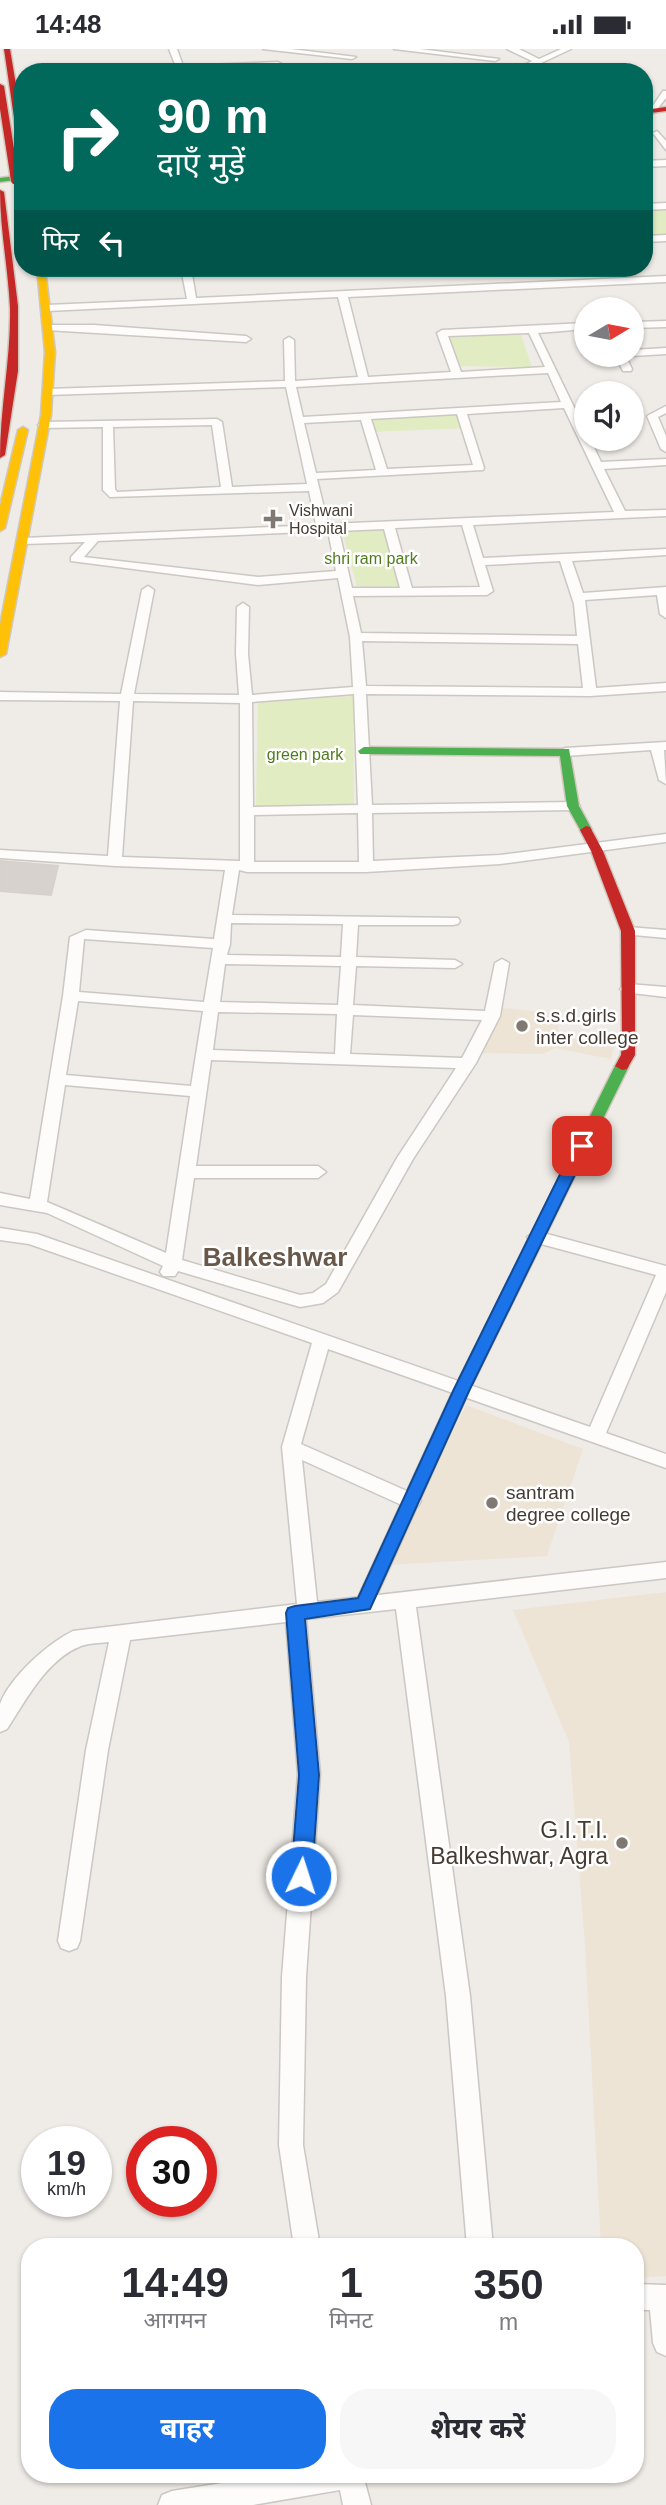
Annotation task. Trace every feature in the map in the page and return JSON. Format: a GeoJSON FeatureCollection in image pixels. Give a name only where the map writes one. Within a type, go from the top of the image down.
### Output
{"type":"FeatureCollection","features":[{"type":"Feature","properties":{"kind":"main road"},"geometry":{"type":"LineString","coordinates":[[7,49],[14,85]]}},
{"type":"Feature","properties":{"kind":"main road"},"geometry":{"type":"LineString","coordinates":[[0,86],[14,184]]}},
{"type":"Feature","properties":{"kind":"main road"},"geometry":{"type":"LineString","coordinates":[[0,192],[14,306],[13,371],[0,455]]}},
{"type":"Feature","properties":{"kind":"main road"},"geometry":{"type":"LineString","coordinates":[[26,277],[30,328]]}},
{"type":"Feature","properties":{"kind":"main road"},"geometry":{"type":"LineString","coordinates":[[0,654],[9,599],[24,541],[48,392],[49,328],[42,277]]}},
{"type":"Feature","properties":{"kind":"main road"},"geometry":{"type":"LineString","coordinates":[[0,528],[22,440],[25,416]]}},
{"type":"Feature","properties":{"kind":"main road"},"geometry":{"type":"LineString","coordinates":[[364,751],[565,752],[573,806],[597,851],[628,931],[628,1055],[462,1389],[364,1604]]}},
{"type":"Feature","properties":{"kind":"street"},"geometry":{"type":"LineString","coordinates":[[267,49],[352,60],[359,49]]}},
{"type":"Feature","properties":{"kind":"street"},"geometry":{"type":"LineString","coordinates":[[398,49],[495,59]]}},
{"type":"Feature","properties":{"kind":"street"},"geometry":{"type":"LineString","coordinates":[[511,49],[538,62]]}},
{"type":"Feature","properties":{"kind":"street"},"geometry":{"type":"LineString","coordinates":[[534,63],[566,49]]}},
{"type":"Feature","properties":{"kind":"street"},"geometry":{"type":"LineString","coordinates":[[654,110],[666,93]]}},
{"type":"Feature","properties":{"kind":"street"},"geometry":{"type":"LineString","coordinates":[[657,133],[666,147]]}},
{"type":"Feature","properties":{"kind":"street"},"geometry":{"type":"LineString","coordinates":[[188,277],[192,301]]}},
{"type":"Feature","properties":{"kind":"street"},"geometry":{"type":"LineString","coordinates":[[47,308],[566,280],[665,282]]}},
{"type":"Feature","properties":{"kind":"street"},"geometry":{"type":"LineString","coordinates":[[342,294],[364,380]]}},
{"type":"Feature","properties":{"kind":"street"},"geometry":{"type":"LineString","coordinates":[[644,325],[666,324]]}},
{"type":"Feature","properties":{"kind":"street"},"geometry":{"type":"LineString","coordinates":[[49,328],[94,328],[246,339]]}},
{"type":"Feature","properties":{"kind":"street"},"geometry":{"type":"LineString","coordinates":[[457,375],[442,333],[574,328]]}},
{"type":"Feature","properties":{"kind":"street"},"geometry":{"type":"LineString","coordinates":[[532,330],[621,515]]}},
{"type":"Feature","properties":{"kind":"street"},"geometry":{"type":"LineString","coordinates":[[289,339],[290,384],[298,420],[313,481],[343,575],[356,637],[364,751],[366,868]]}},
{"type":"Feature","properties":{"kind":"street"},"geometry":{"type":"LineString","coordinates":[[644,352],[666,351]]}},
{"type":"Feature","properties":{"kind":"street"},"geometry":{"type":"LineString","coordinates":[[48,392],[290,384],[550,370]]}},
{"type":"Feature","properties":{"kind":"street"},"geometry":{"type":"LineString","coordinates":[[298,420],[567,405]]}},
{"type":"Feature","properties":{"kind":"street"},"geometry":{"type":"LineString","coordinates":[[666,409],[652,416],[661,430],[666,449]]}},
{"type":"Feature","properties":{"kind":"street"},"geometry":{"type":"LineString","coordinates":[[108,425],[111,493],[227,489],[382,472],[480,468],[461,411]]}},
{"type":"Feature","properties":{"kind":"street"},"geometry":{"type":"LineString","coordinates":[[365,417],[382,472]]}},
{"type":"Feature","properties":{"kind":"street"},"geometry":{"type":"LineString","coordinates":[[43,425],[217,422],[227,489]]}},
{"type":"Feature","properties":{"kind":"street"},"geometry":{"type":"LineString","coordinates":[[597,466],[666,462]]}},
{"type":"Feature","properties":{"kind":"street"},"geometry":{"type":"LineString","coordinates":[[24,541],[666,513]]}},
{"type":"Feature","properties":{"kind":"street"},"geometry":{"type":"LineString","coordinates":[[346,593],[486,591],[467,523]]}},
{"type":"Feature","properties":{"kind":"street"},"geometry":{"type":"LineString","coordinates":[[389,526],[407,592]]}},
{"type":"Feature","properties":{"kind":"street"},"geometry":{"type":"LineString","coordinates":[[95,538],[75,559],[265,581],[343,575]]}},
{"type":"Feature","properties":{"kind":"street"},"geometry":{"type":"LineString","coordinates":[[479,562],[666,552]]}},
{"type":"Feature","properties":{"kind":"street"},"geometry":{"type":"LineString","coordinates":[[565,557],[578,597],[590,692]]}},
{"type":"Feature","properties":{"kind":"street"},"geometry":{"type":"LineString","coordinates":[[116,862],[127,698],[148,590]]}},
{"type":"Feature","properties":{"kind":"street"},"geometry":{"type":"LineString","coordinates":[[578,597],[664,591],[666,614]]}},
{"type":"Feature","properties":{"kind":"street"},"geometry":{"type":"LineString","coordinates":[[162,1284],[173,1263],[226,919],[240,868],[247,811],[243,607]]}},
{"type":"Feature","properties":{"kind":"street"},"geometry":{"type":"LineString","coordinates":[[356,637],[584,640]]}},
{"type":"Feature","properties":{"kind":"street"},"geometry":{"type":"LineString","coordinates":[[0,696],[246,699],[360,690],[590,692],[666,687]]}},
{"type":"Feature","properties":{"kind":"street"},"geometry":{"type":"LineString","coordinates":[[565,752],[661,746],[665,775]]}},
{"type":"Feature","properties":{"kind":"street"},"geometry":{"type":"LineString","coordinates":[[247,811],[573,806]]}},
{"type":"Feature","properties":{"kind":"street"},"geometry":{"type":"LineString","coordinates":[[0,854],[240,868],[366,868],[597,851],[666,838]]}},
{"type":"Feature","properties":{"kind":"street"},"geometry":{"type":"LineString","coordinates":[[226,919],[453,921]]}},
{"type":"Feature","properties":{"kind":"street"},"geometry":{"type":"LineString","coordinates":[[342,1060],[351,920]]}},
{"type":"Feature","properties":{"kind":"street"},"geometry":{"type":"LineString","coordinates":[[628,931],[666,934]]}},
{"type":"Feature","properties":{"kind":"street"},"geometry":{"type":"LineString","coordinates":[[38,1204],[71,996],[77,937],[81,935],[348,962],[455,964]]}},
{"type":"Feature","properties":{"kind":"street"},"geometry":{"type":"LineString","coordinates":[[0,1199],[38,1204],[173,1263],[300,1301],[324,1295],[332,1288],[405,1158],[468,1063],[492,1016],[502,963]]}},
{"type":"Feature","properties":{"kind":"street"},"geometry":{"type":"LineString","coordinates":[[628,989],[666,992]]}},
{"type":"Feature","properties":{"kind":"street"},"geometry":{"type":"LineString","coordinates":[[71,996],[213,1007],[452,1012],[492,1016]]}},
{"type":"Feature","properties":{"kind":"street"},"geometry":{"type":"LineString","coordinates":[[205,1055],[468,1063]]}},
{"type":"Feature","properties":{"kind":"street"},"geometry":{"type":"LineString","coordinates":[[58,1079],[200,1092]]}},
{"type":"Feature","properties":{"kind":"street"},"geometry":{"type":"LineString","coordinates":[[187,1172],[318,1172]]}},
{"type":"Feature","properties":{"kind":"street"},"geometry":{"type":"LineString","coordinates":[[0,1234],[31,1238],[666,1461]]}},
{"type":"Feature","properties":{"kind":"street"},"geometry":{"type":"LineString","coordinates":[[536,1237],[666,1272],[595,1436]]}},
{"type":"Feature","properties":{"kind":"street"},"geometry":{"type":"LineString","coordinates":[[306,2238],[291,2145],[293,1977],[309,1775],[292,1447],[296,1423],[322,1340]]}},
{"type":"Feature","properties":{"kind":"street"},"geometry":{"type":"LineString","coordinates":[[292,1447],[411,1501]]}},
{"type":"Feature","properties":{"kind":"street"},"geometry":{"type":"LineString","coordinates":[[0,1723],[28,1677],[65,1643],[80,1637],[666,1570]]}},
{"type":"Feature","properties":{"kind":"street"},"geometry":{"type":"LineString","coordinates":[[405,1599],[458,1996],[480,2238]]}},
{"type":"Feature","properties":{"kind":"street"},"geometry":{"type":"LineString","coordinates":[[69,1941],[97,1750],[121,1633]]}},
{"type":"Feature","properties":{"kind":"street"},"geometry":{"type":"LineString","coordinates":[[644,2297],[664,2298],[666,2343]]}},
{"type":"Feature","properties":{"kind":"street"},"geometry":{"type":"LineString","coordinates":[[172,2505],[303,2483]]}},
{"type":"Feature","properties":{"kind":"street"},"geometry":{"type":"LineString","coordinates":[[352,2483],[358,2505]]}},
{"type":"Feature","properties":{"kind":"shaded area","name":"s.s.d.girls inter college"},"geometry":{"type":"Polygon","coordinates":[[[493,1007],[559,1014],[558,1037],[615,1044],[611,1059],[555,1048],[543,1054],[474,1053],[493,1007]]]}},
{"type":"Feature","properties":{"kind":"shaded area","name":"santram degree college"},"geometry":{"type":"Polygon","coordinates":[[[466,1405],[583,1449],[547,1556],[388,1565],[466,1405]]]}},
{"type":"Feature","properties":{"kind":"shaded area","name":"G.I.T.I. Balkeshwar, Agra"},"geometry":{"type":"Polygon","coordinates":[[[666,1592],[666,2276],[644,2277],[644,2238],[601,2238],[585,1945],[569,1742],[513,1610],[666,1592]]]}},
{"type":"Feature","properties":{"kind":"green space"},"geometry":{"type":"Polygon","coordinates":[[[666,206],[666,238],[653,239],[653,207],[666,206]]]}},
{"type":"Feature","properties":{"kind":"green space"},"geometry":{"type":"Polygon","coordinates":[[[521,335],[532,367],[460,366],[449,337],[521,335]]]}},
{"type":"Feature","properties":{"kind":"green space"},"geometry":{"type":"Polygon","coordinates":[[[461,411],[467,428],[370,432],[365,417],[461,411]]]}},
{"type":"Feature","properties":{"kind":"green space","name":"shri ram park"},"geometry":{"type":"Polygon","coordinates":[[[385,530],[403,587],[357,586],[342,531],[385,530]]]}},
{"type":"Feature","properties":{"kind":"green space","name":"green park"},"geometry":{"type":"Polygon","coordinates":[[[353,696],[354,806],[256,807],[258,702],[353,696]]]}},
{"type":"Feature","properties":{"kind":"building"},"geometry":{"type":"Polygon","coordinates":[[[0,861],[58,866],[51,895],[0,891],[0,861]]]}},
{"type":"Feature","properties":{"kind":"traffic: fast"},"geometry":{"type":"LineString","coordinates":[[0,180],[14,178]]}},
{"type":"Feature","properties":{"kind":"traffic: fast"},"geometry":{"type":"LineString","coordinates":[[364,751],[565,752],[573,806],[586,830]]}},
{"type":"Feature","properties":{"kind":"traffic: fast"},"geometry":{"type":"LineString","coordinates":[[364,1604],[462,1389],[622,1066]]}},
{"type":"Feature","properties":{"kind":"traffic: slow"},"geometry":{"type":"LineString","coordinates":[[0,654],[46,415],[50,352],[42,277]]}},
{"type":"Feature","properties":{"kind":"traffic: slow"},"geometry":{"type":"LineString","coordinates":[[0,528],[23,430]]}},
{"type":"Feature","properties":{"kind":"traffic: jam"},"geometry":{"type":"LineString","coordinates":[[7,49],[14,94]]}},
{"type":"Feature","properties":{"kind":"traffic: jam"},"geometry":{"type":"LineString","coordinates":[[0,86],[14,174]]}},
{"type":"Feature","properties":{"kind":"traffic: jam"},"geometry":{"type":"LineString","coordinates":[[653,111],[666,109]]}},
{"type":"Feature","properties":{"kind":"traffic: jam"},"geometry":{"type":"LineString","coordinates":[[0,192],[14,306],[13,371],[0,455]]}},
{"type":"Feature","properties":{"kind":"traffic: jam"},"geometry":{"type":"LineString","coordinates":[[586,830],[628,931],[629,1043],[628,1055],[622,1066]]}},
{"type":"Feature","properties":{"kind":"place","name":"Vishwani Hospital"},"geometry":{"type":"Point","coordinates":[273,519]}},
{"type":"Feature","properties":{"kind":"place","name":"s.s.d.girls inter college"},"geometry":{"type":"Point","coordinates":[522,1026]}},
{"type":"Feature","properties":{"kind":"place","name":"santram degree college"},"geometry":{"type":"Point","coordinates":[492,1503]}},
{"type":"Feature","properties":{"kind":"place","name":"G.I.T.I. Balkeshwar, Agra"},"geometry":{"type":"Point","coordinates":[622,1843]}},
{"type":"Feature","properties":{"kind":"district","name":"Balkeshwar"},"geometry":{"type":"Point","coordinates":[275,1257]}},
{"type":"Feature","properties":{"kind":"route"},"geometry":{"type":"LineString","coordinates":[[301,1876],[309,1775],[295,1613],[364,1604],[462,1389],[582,1146]]}}]}
